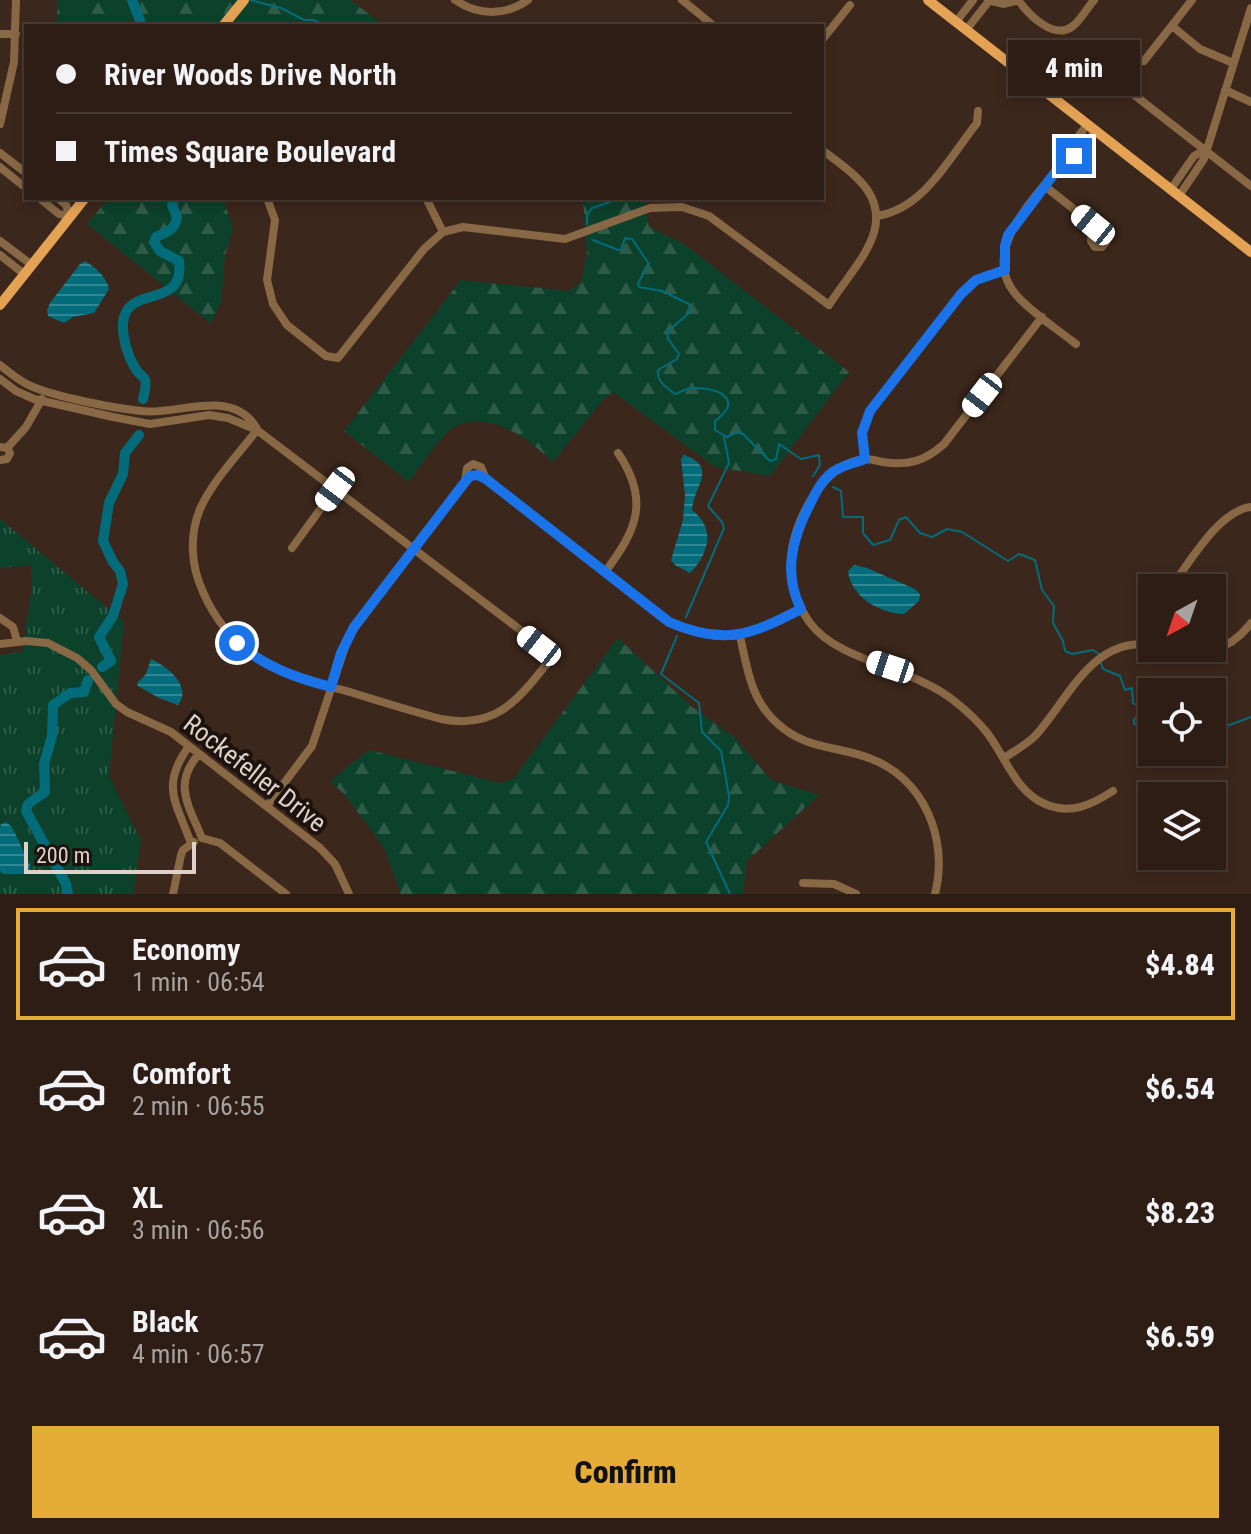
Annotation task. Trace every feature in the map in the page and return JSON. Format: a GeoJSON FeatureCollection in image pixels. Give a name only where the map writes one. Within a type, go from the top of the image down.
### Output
{"type":"FeatureCollection","features":[{"type":"Feature","properties":{"kind":"main road"},"geometry":{"type":"LineString","coordinates":[[225,24],[244,0]]}},
{"type":"Feature","properties":{"kind":"main road"},"geometry":{"type":"LineString","coordinates":[[928,0],[1251,252]]}},
{"type":"Feature","properties":{"kind":"main road"},"geometry":{"type":"LineString","coordinates":[[0,305],[83,200]]}},
{"type":"Feature","properties":{"kind":"street"},"geometry":{"type":"LineString","coordinates":[[0,124],[5,113],[2,107],[14,62],[16,0]]}},
{"type":"Feature","properties":{"kind":"street"},"geometry":{"type":"LineString","coordinates":[[455,0],[479,11],[492,13],[515,8],[528,0]]}},
{"type":"Feature","properties":{"kind":"street"},"geometry":{"type":"LineString","coordinates":[[956,22],[973,0]]}},
{"type":"Feature","properties":{"kind":"street"},"geometry":{"type":"LineString","coordinates":[[966,30],[988,0],[1004,4],[1019,0],[1047,27],[1060,31],[1074,25],[1094,0]]}},
{"type":"Feature","properties":{"kind":"street"},"geometry":{"type":"LineString","coordinates":[[1119,49],[1135,61],[1142,62],[1192,0]]}},
{"type":"Feature","properties":{"kind":"street"},"geometry":{"type":"LineString","coordinates":[[689,2],[712,24]]}},
{"type":"Feature","properties":{"kind":"street"},"geometry":{"type":"LineString","coordinates":[[824,38],[853,2]]}},
{"type":"Feature","properties":{"kind":"street"},"geometry":{"type":"LineString","coordinates":[[1175,193],[1194,156],[1205,150],[1251,8]]}},
{"type":"Feature","properties":{"kind":"street"},"geometry":{"type":"LineString","coordinates":[[1172,26],[1200,49],[1233,63]]}},
{"type":"Feature","properties":{"kind":"street"},"geometry":{"type":"LineString","coordinates":[[0,34],[16,34]]}},
{"type":"Feature","properties":{"kind":"street"},"geometry":{"type":"LineString","coordinates":[[1097,66],[1251,186]]}},
{"type":"Feature","properties":{"kind":"street"},"geometry":{"type":"LineString","coordinates":[[1225,90],[1251,102]]}},
{"type":"Feature","properties":{"kind":"street"},"geometry":{"type":"LineString","coordinates":[[877,216],[895,212],[916,200],[977,123],[978,111]]}},
{"type":"Feature","properties":{"kind":"street"},"geometry":{"type":"LineString","coordinates":[[1076,344],[1016,295],[1007,279],[1005,246],[1008,235],[1046,187],[1066,158],[1068,149],[1092,128]]}},
{"type":"Feature","properties":{"kind":"street"},"geometry":{"type":"LineString","coordinates":[[268,200],[275,220],[267,280],[273,304],[287,325],[326,356],[338,358],[424,249],[443,232],[472,227],[565,239],[650,208],[682,207],[709,216],[829,305],[869,250],[877,216],[871,196],[861,182],[824,152]]}},
{"type":"Feature","properties":{"kind":"street"},"geometry":{"type":"LineString","coordinates":[[0,153],[24,171]]}},
{"type":"Feature","properties":{"kind":"street"},"geometry":{"type":"LineString","coordinates":[[0,167],[24,186]]}},
{"type":"Feature","properties":{"kind":"street"},"geometry":{"type":"LineString","coordinates":[[1046,187],[1093,225]]}},
{"type":"Feature","properties":{"kind":"street"},"geometry":{"type":"LineString","coordinates":[[42,200],[59,214],[70,216]]}},
{"type":"Feature","properties":{"kind":"street"},"geometry":{"type":"LineString","coordinates":[[60,200],[70,216]]}},
{"type":"Feature","properties":{"kind":"street"},"geometry":{"type":"LineString","coordinates":[[427,200],[443,232]]}},
{"type":"Feature","properties":{"kind":"street"},"geometry":{"type":"LineString","coordinates":[[0,241],[32,265]]}},
{"type":"Feature","properties":{"kind":"street"},"geometry":{"type":"LineString","coordinates":[[0,255],[24,274]]}},
{"type":"Feature","properties":{"kind":"street"},"geometry":{"type":"LineString","coordinates":[[865,459],[862,433],[870,411],[961,294],[976,280],[1005,270]]}},
{"type":"Feature","properties":{"kind":"street"},"geometry":{"type":"LineString","coordinates":[[1042,317],[937,450],[910,464],[865,459],[847,464],[826,478],[798,529],[792,549],[791,576],[801,609],[811,625],[838,647],[917,678],[953,699],[978,723],[1028,793],[1052,807],[1066,809],[1085,807],[1113,791]]}},
{"type":"Feature","properties":{"kind":"street"},"geometry":{"type":"LineString","coordinates":[[0,365],[24,383],[44,391],[143,412],[192,405],[214,406],[244,415],[257,430],[548,651],[550,658],[511,705],[493,716],[473,721],[441,719],[281,672],[244,649],[229,635],[216,617],[196,575],[193,541],[200,510],[257,430]]}},
{"type":"Feature","properties":{"kind":"street"},"geometry":{"type":"LineString","coordinates":[[0,379],[16,391],[42,402],[142,423],[161,423],[200,415],[218,416],[257,430]]}},
{"type":"Feature","properties":{"kind":"street"},"geometry":{"type":"LineString","coordinates":[[0,460],[8,458],[4,447],[26,427],[42,402],[44,391]]}},
{"type":"Feature","properties":{"kind":"street"},"geometry":{"type":"LineString","coordinates":[[605,572],[628,539],[636,516],[634,485],[618,453]]}},
{"type":"Feature","properties":{"kind":"street"},"geometry":{"type":"LineString","coordinates":[[465,482],[467,468],[473,464],[481,467],[486,479]]}},
{"type":"Feature","properties":{"kind":"street"},"geometry":{"type":"LineString","coordinates":[[267,806],[312,746],[349,635],[465,482],[473,476],[486,479],[669,622],[700,634],[740,636],[801,609]]}},
{"type":"Feature","properties":{"kind":"street"},"geometry":{"type":"LineString","coordinates":[[292,548],[335,489]]}},
{"type":"Feature","properties":{"kind":"street"},"geometry":{"type":"LineString","coordinates":[[1181,574],[1225,518],[1240,509],[1251,507]]}},
{"type":"Feature","properties":{"kind":"street"},"geometry":{"type":"LineString","coordinates":[[0,618],[13,627],[17,641]]}},
{"type":"Feature","properties":{"kind":"street"},"geometry":{"type":"LineString","coordinates":[[1226,644],[1235,640],[1251,623]]}},
{"type":"Feature","properties":{"kind":"street"},"geometry":{"type":"LineString","coordinates":[[740,636],[747,675],[760,703],[775,723],[794,738],[865,756],[884,764],[908,782],[920,797],[932,820],[940,857],[935,894]]}},
{"type":"Feature","properties":{"kind":"street","name":"Rockefeller Drive"},"geometry":{"type":"LineString","coordinates":[[0,644],[17,641],[48,643],[77,658],[91,670],[116,704],[171,732],[327,856],[345,881],[349,894]]}},
{"type":"Feature","properties":{"kind":"street"},"geometry":{"type":"LineString","coordinates":[[1004,758],[1033,738],[1104,653],[1124,645],[1138,645]]}},
{"type":"Feature","properties":{"kind":"street"},"geometry":{"type":"LineString","coordinates":[[189,746],[173,775],[174,797],[191,843]]}},
{"type":"Feature","properties":{"kind":"street"},"geometry":{"type":"LineString","coordinates":[[199,754],[187,768],[184,778],[185,795],[202,838]]}},
{"type":"Feature","properties":{"kind":"street"},"geometry":{"type":"LineString","coordinates":[[173,775],[184,778]]}},
{"type":"Feature","properties":{"kind":"street"},"geometry":{"type":"LineString","coordinates":[[185,825],[195,821]]}},
{"type":"Feature","properties":{"kind":"street"},"geometry":{"type":"LineString","coordinates":[[173,894],[181,855],[191,843],[202,838],[220,843],[286,894]]}},
{"type":"Feature","properties":{"kind":"street"},"geometry":{"type":"LineString","coordinates":[[803,883],[834,884],[856,894]]}},
{"type":"Feature","properties":{"kind":"green space"},"geometry":{"type":"Polygon","coordinates":[[[58,0],[350,0],[382,24],[203,22],[56,24],[58,0]]]}},
{"type":"Feature","properties":{"kind":"green space"},"geometry":{"type":"Polygon","coordinates":[[[107,200],[224,200],[233,229],[225,255],[221,302],[211,324],[87,224],[107,200]]]}},
{"type":"Feature","properties":{"kind":"green space"},"geometry":{"type":"Polygon","coordinates":[[[583,200],[644,200],[649,227],[684,244],[849,372],[770,476],[715,467],[613,392],[602,401],[553,462],[510,430],[485,422],[471,422],[458,425],[445,435],[409,482],[344,431],[461,280],[569,291],[581,282],[587,255],[583,200]]]}},
{"type":"Feature","properties":{"kind":"green space"},"geometry":{"type":"Polygon","coordinates":[[[0,519],[124,622],[109,776],[141,841],[133,894],[0,894],[0,655],[22,652],[32,587],[31,565],[0,568],[0,519]]]}},
{"type":"Feature","properties":{"kind":"green space"},"geometry":{"type":"Polygon","coordinates":[[[618,638],[692,707],[734,737],[771,780],[819,795],[747,861],[743,894],[401,894],[384,848],[345,795],[330,781],[369,750],[500,783],[513,779],[618,638]]]}},
{"type":"Feature","properties":{"kind":"water"},"geometry":{"type":"Polygon","coordinates":[[[85,261],[106,280],[109,289],[94,313],[73,317],[64,323],[48,316],[50,303],[85,261]]]}},
{"type":"Feature","properties":{"kind":"water"},"geometry":{"type":"Polygon","coordinates":[[[684,455],[700,465],[702,478],[692,510],[707,532],[702,557],[690,573],[671,560],[683,520],[685,495],[681,459],[684,455]]]}},
{"type":"Feature","properties":{"kind":"water"},"geometry":{"type":"Polygon","coordinates":[[[854,565],[915,589],[920,594],[919,601],[904,614],[876,607],[854,589],[848,571],[854,565]]]}},
{"type":"Feature","properties":{"kind":"water"},"geometry":{"type":"Polygon","coordinates":[[[151,659],[171,672],[180,684],[182,698],[178,705],[138,686],[151,659]]]}},
{"type":"Feature","properties":{"kind":"water"},"geometry":{"type":"Polygon","coordinates":[[[6,822],[12,827],[30,865],[30,871],[26,874],[3,874],[0,871],[0,828],[6,822]]]}},
{"type":"Feature","properties":{"kind":"waterway"},"geometry":{"type":"LineString","coordinates":[[132,0],[141,24]]}},
{"type":"Feature","properties":{"kind":"waterway"},"geometry":{"type":"LineString","coordinates":[[250,0],[322,24]]}},
{"type":"Feature","properties":{"kind":"waterway"},"geometry":{"type":"LineString","coordinates":[[143,399],[146,382],[128,352],[123,330],[124,317],[137,302],[167,291],[179,276],[179,261],[160,251],[154,242],[156,237],[174,225],[177,217],[172,205],[174,200]]}},
{"type":"Feature","properties":{"kind":"waterway"},"geometry":{"type":"LineString","coordinates":[[587,224],[587,215],[592,208],[612,200]]}},
{"type":"Feature","properties":{"kind":"waterway"},"geometry":{"type":"LineString","coordinates":[[593,240],[621,250],[625,238],[632,239],[649,264],[638,283],[639,287],[662,291],[689,304],[690,312],[667,332],[668,339],[679,354],[677,359],[658,370],[663,384],[675,394],[693,388],[711,390],[725,396],[728,407],[715,421],[715,430],[727,437],[737,432],[743,434],[770,461],[776,459],[779,444],[801,459],[819,455],[820,465],[813,476]]}},
{"type":"Feature","properties":{"kind":"waterway"},"geometry":{"type":"LineString","coordinates":[[102,667],[111,661],[99,637],[113,616],[123,584],[120,571],[103,541],[109,503],[123,474],[125,453],[139,435]]}},
{"type":"Feature","properties":{"kind":"waterway"},"geometry":{"type":"LineString","coordinates":[[686,617],[724,528],[708,506],[729,463],[724,437]]}},
{"type":"Feature","properties":{"kind":"waterway"},"geometry":{"type":"LineString","coordinates":[[833,487],[841,491],[843,517],[863,517],[863,533],[873,545],[890,540],[899,520],[906,517],[920,533],[932,537],[947,529],[962,532],[1008,561],[1019,554],[1035,560],[1042,590],[1054,606],[1053,623],[1065,651],[1072,654],[1093,650],[1099,654]]}},
{"type":"Feature","properties":{"kind":"waterway"},"geometry":{"type":"LineString","coordinates":[[677,636],[661,674],[699,703],[702,732],[721,751],[728,805],[706,842],[730,894]]}},
{"type":"Feature","properties":{"kind":"waterway"},"geometry":{"type":"LineString","coordinates":[[1100,660],[1103,669],[1120,676],[1125,690],[1132,688],[1133,703],[1138,706]]}},
{"type":"Feature","properties":{"kind":"waterway"},"geometry":{"type":"LineString","coordinates":[[68,894],[66,884],[26,811],[28,804],[45,792],[44,764],[52,736],[53,705],[70,693],[84,692],[88,680]]}},
{"type":"Feature","properties":{"kind":"waterway"},"geometry":{"type":"LineString","coordinates":[[1138,715],[1134,720],[1138,725]]}},
{"type":"Feature","properties":{"kind":"waterway"},"geometry":{"type":"LineString","coordinates":[[1226,726],[1251,717]]}},
{"type":"Feature","properties":{"kind":"route"},"geometry":{"type":"LineString","coordinates":[[237,643],[281,672],[331,687],[341,653],[354,627],[465,482],[476,475],[486,479],[669,622],[683,628],[713,636],[740,636],[801,609],[791,576],[792,549],[818,488],[834,471],[865,459],[862,433],[870,411],[961,294],[976,280],[1005,270],[1008,235],[1066,158],[1074,156]]}}]}
